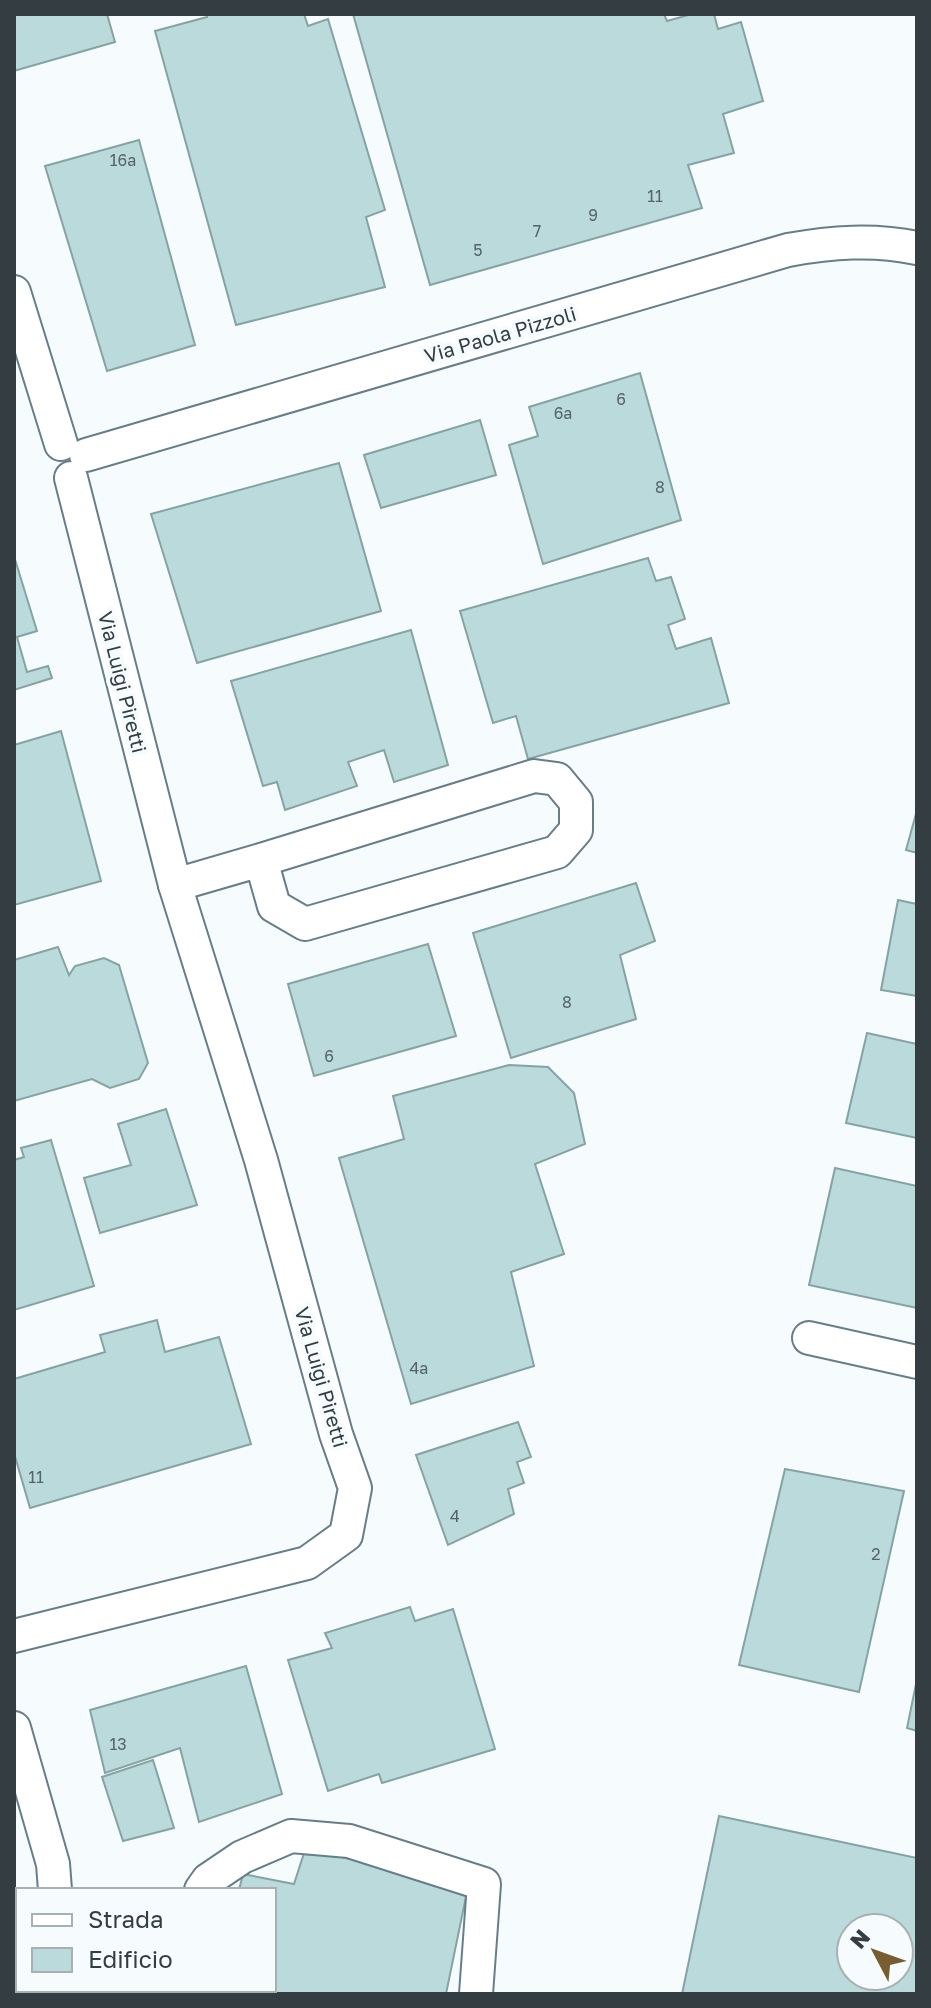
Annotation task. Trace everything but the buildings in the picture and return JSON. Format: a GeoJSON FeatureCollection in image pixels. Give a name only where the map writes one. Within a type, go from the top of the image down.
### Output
{"type":"FeatureCollection","features":[{"type":"Feature","properties":{"kind":"street","name":"Via Paola Pizzoli"},"geometry":{"type":"LineString","coordinates":[[82,466],[788,250],[834,241],[891,243],[917,248]]}},
{"type":"Feature","properties":{"kind":"street","name":"Via Luigi Piretti"},"geometry":{"type":"LineString","coordinates":[[14,1636],[307,1563],[346,1535],[355,1488],[336,1434],[261,1160],[175,885],[82,466],[46,401],[15,293]]}},
{"type":"Feature","properties":{"kind":"street"},"geometry":{"type":"LineString","coordinates":[[46,401],[79,433],[82,466]]}},
{"type":"Feature","properties":{"kind":"street"},"geometry":{"type":"LineString","coordinates":[[175,885],[534,776],[557,779],[576,802],[576,830],[557,852],[305,924],[274,906],[261,860]]}},
{"type":"Feature","properties":{"kind":"street"},"geometry":{"type":"LineString","coordinates":[[809,1338],[917,1362]]}},
{"type":"Feature","properties":{"kind":"street"},"geometry":{"type":"LineString","coordinates":[[14,1728],[53,1864],[55,1888]]}},
{"type":"Feature","properties":{"kind":"street"},"geometry":{"type":"LineString","coordinates":[[202,1888],[208,1880],[242,1857],[291,1836],[349,1841],[484,1884],[476,1994]]}}]}
